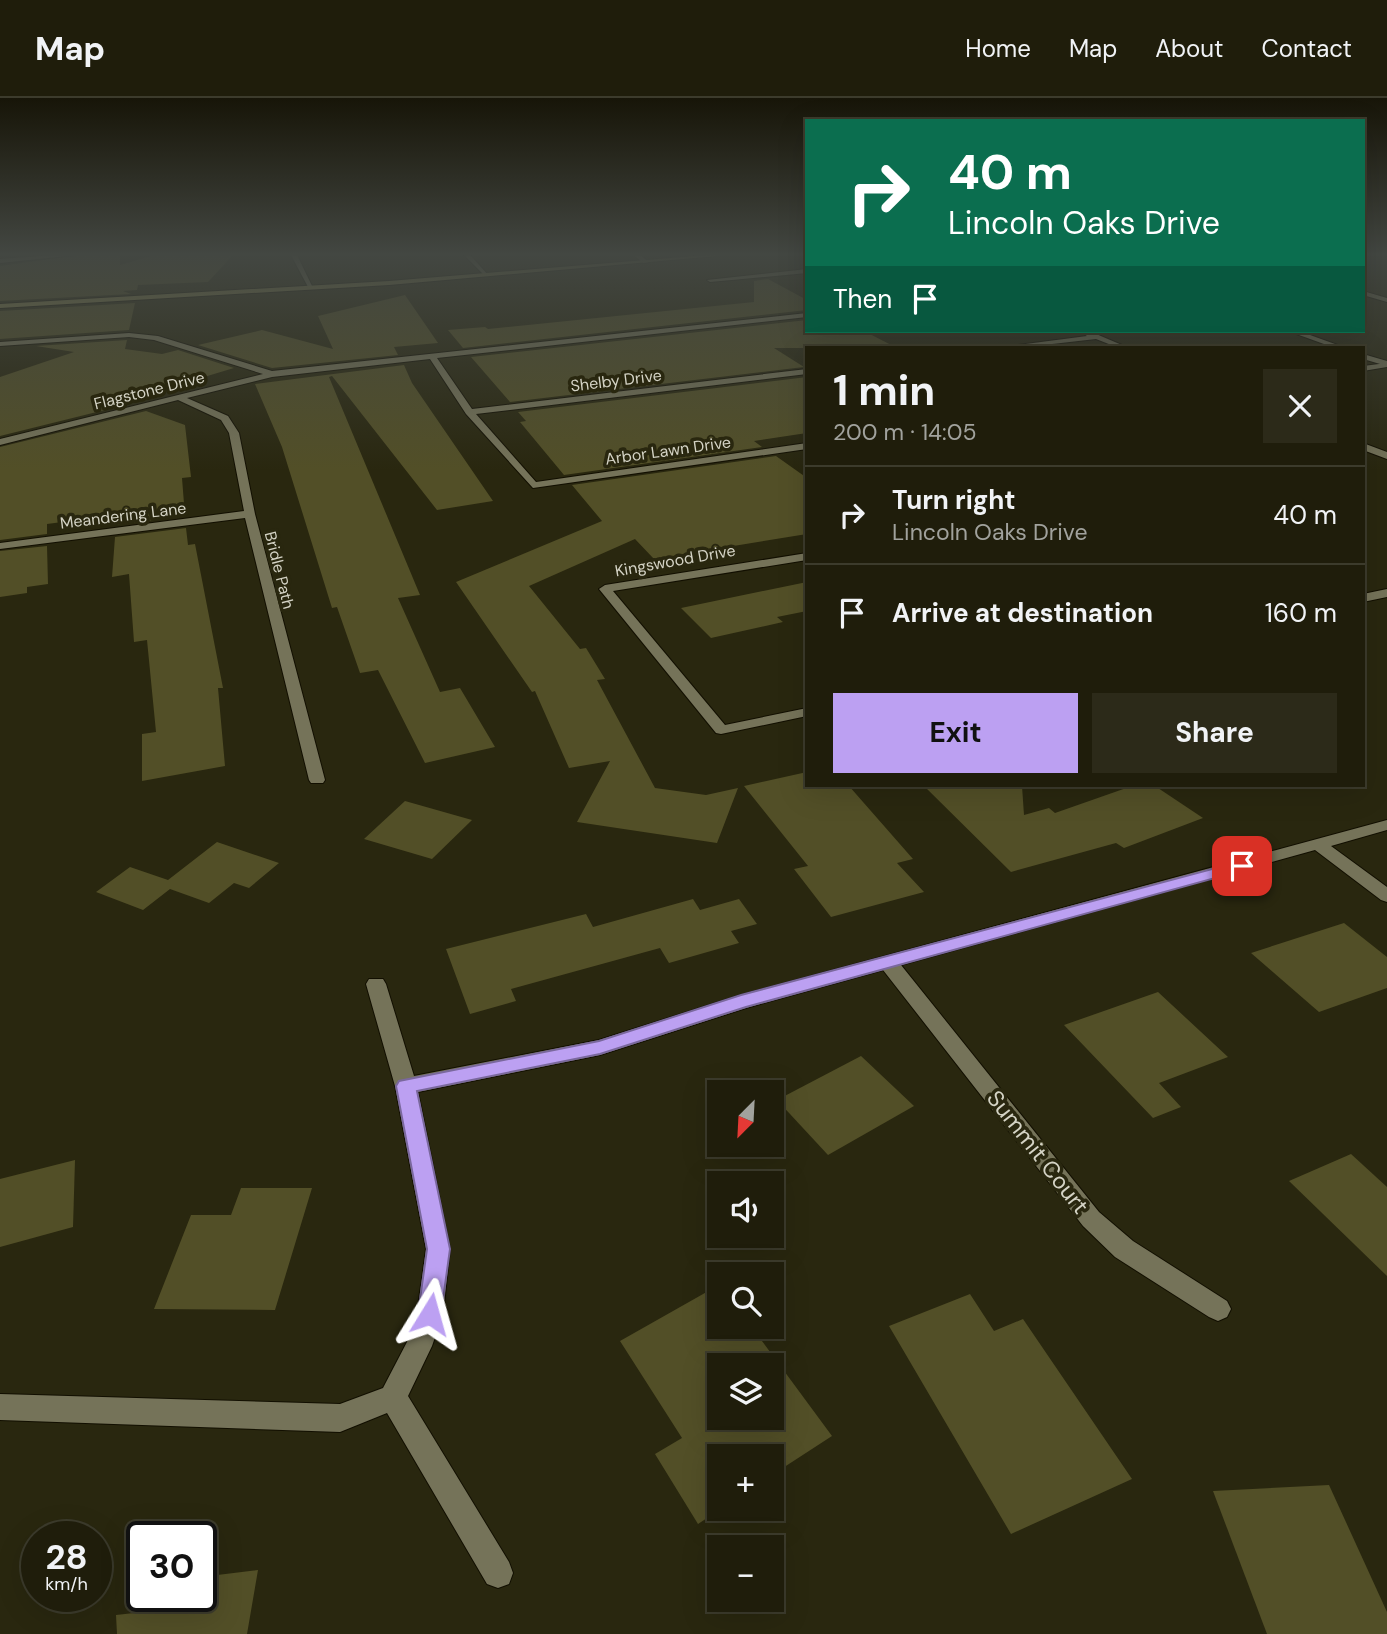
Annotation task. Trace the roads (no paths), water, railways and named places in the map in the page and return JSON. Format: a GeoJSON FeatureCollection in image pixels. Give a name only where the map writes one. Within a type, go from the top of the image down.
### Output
{"type":"FeatureCollection","features":[{"type":"Feature","properties":{"kind":"street","name":"Flagstone Drive"},"geometry":{"type":"LineString","coordinates":[[0,442],[272,374],[697,327]]}},
{"type":"Feature","properties":{"kind":"street"},"geometry":{"type":"LineString","coordinates":[[1086,333],[1120,346]]}},
{"type":"Feature","properties":{"kind":"street"},"geometry":{"type":"LineString","coordinates":[[1298,333],[1336,346]]}},
{"type":"Feature","properties":{"kind":"street"},"geometry":{"type":"LineString","coordinates":[[0,344],[129,335],[155,338],[272,374]]}},
{"type":"Feature","properties":{"kind":"street"},"geometry":{"type":"LineString","coordinates":[[1016,346],[1095,337]]}},
{"type":"Feature","properties":{"kind":"street"},"geometry":{"type":"LineString","coordinates":[[431,355],[469,412]]}},
{"type":"Feature","properties":{"kind":"street"},"geometry":{"type":"LineString","coordinates":[[1365,357],[1387,365]]}},
{"type":"Feature","properties":{"kind":"street"},"geometry":{"type":"LineString","coordinates":[[1365,369],[1387,365]]}},
{"type":"Feature","properties":{"kind":"street","name":"Shelby Drive"},"geometry":{"type":"LineString","coordinates":[[469,412],[805,371]]}},
{"type":"Feature","properties":{"kind":"street","name":"Bridle Path"},"geometry":{"type":"LineString","coordinates":[[178,397],[225,418],[234,433],[250,514],[317,780]]}},
{"type":"Feature","properties":{"kind":"street","name":"Arbor Lawn Drive"},"geometry":{"type":"LineString","coordinates":[[469,412],[534,485],[805,446]]}},
{"type":"Feature","properties":{"kind":"street"},"geometry":{"type":"LineString","coordinates":[[1365,447],[1387,457]]}},
{"type":"Feature","properties":{"kind":"street"},"geometry":{"type":"LineString","coordinates":[[1365,462],[1387,457]]}},
{"type":"Feature","properties":{"kind":"street","name":"Meandering Lane"},"geometry":{"type":"LineString","coordinates":[[0,546],[250,514]]}},
{"type":"Feature","properties":{"kind":"street","name":"Kingswood Drive"},"geometry":{"type":"LineString","coordinates":[[805,556],[605,589],[722,730],[805,712]]}},
{"type":"Feature","properties":{"kind":"street"},"geometry":{"type":"LineString","coordinates":[[1365,598],[1387,593]]}},
{"type":"Feature","properties":{"kind":"street"},"geometry":{"type":"LineString","coordinates":[[406,1086],[600,1047],[741,1002],[1387,825]]}},
{"type":"Feature","properties":{"kind":"street"},"geometry":{"type":"LineString","coordinates":[[1319,845],[1387,896]]}},
{"type":"Feature","properties":{"kind":"street","name":"Summit Court"},"geometry":{"type":"LineString","coordinates":[[888,962],[1091,1219],[1124,1249],[1218,1309]]}},
{"type":"Feature","properties":{"kind":"street"},"geometry":{"type":"LineString","coordinates":[[0,1407],[288,1419],[340,1418],[393,1397],[419,1346],[430,1314],[438,1249],[406,1086],[376,984]]}},
{"type":"Feature","properties":{"kind":"street"},"geometry":{"type":"LineString","coordinates":[[393,1397],[498,1573]]}}]}
